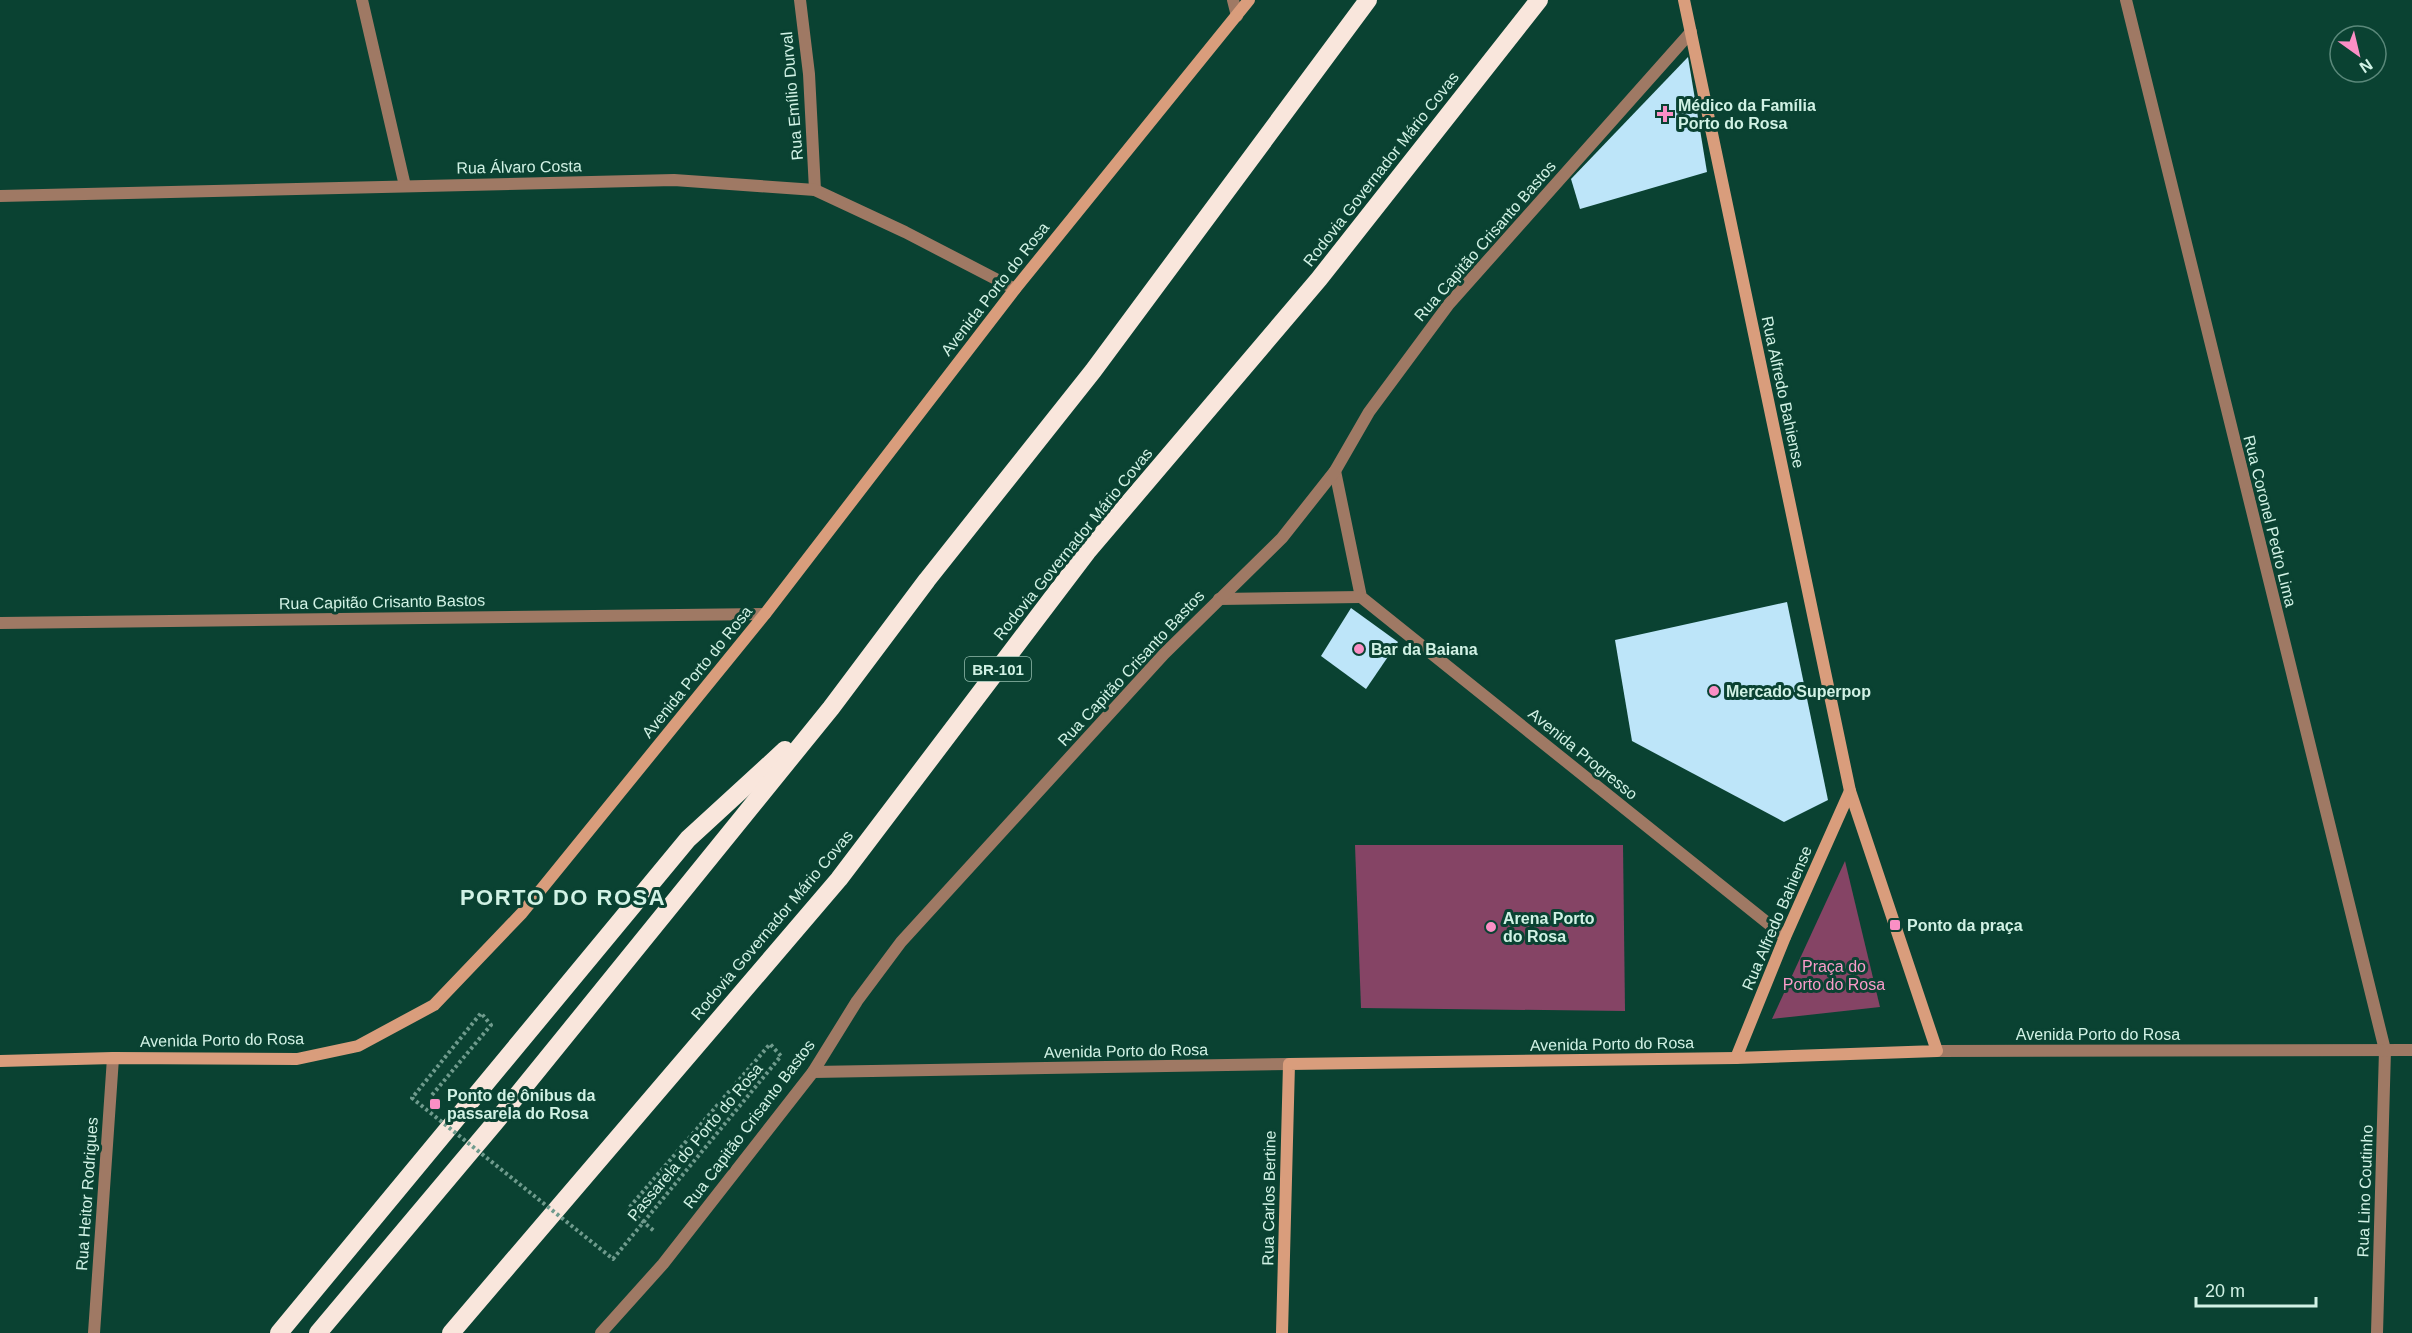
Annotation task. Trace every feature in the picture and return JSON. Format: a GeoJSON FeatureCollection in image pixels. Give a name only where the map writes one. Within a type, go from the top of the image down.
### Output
{"type":"FeatureCollection","features":[{"type":"Feature","properties":{"kind":"highway"},"geometry":{"type":"LineString","coordinates":[[318,1333],[498,1119],[831,708],[927,580],[1093,371],[1368,0]]}},
{"type":"Feature","properties":{"kind":"highway","name":"Rodovia Governador Mário Covas"},"geometry":{"type":"LineString","coordinates":[[451,1333],[838,879],[1087,552],[1319,279],[1539,0]]}},
{"type":"Feature","properties":{"kind":"highway"},"geometry":{"type":"LineString","coordinates":[[279,1333],[688,839],[831,708]]}},
{"type":"Feature","properties":{"kind":"main road","name":"Avenida Porto do Rosa"},"geometry":{"type":"LineString","coordinates":[[0,1061],[113,1058],[297,1059],[358,1046],[434,1005],[522,913],[765,614],[1015,289],[1249,0]]}},
{"type":"Feature","properties":{"kind":"main road","name":"Rua Alfredo Bahiense"},"geometry":{"type":"LineString","coordinates":[[1684,0],[1850,790],[1937,1051]]}},
{"type":"Feature","properties":{"kind":"main road","name":"Rua Alfredo Bahiense"},"geometry":{"type":"LineString","coordinates":[[1736,1058],[1785,937],[1850,790]]}},
{"type":"Feature","properties":{"kind":"main road","name":"Avenida Porto do Rosa"},"geometry":{"type":"LineString","coordinates":[[1289,1064],[1736,1058],[1937,1051]]}},
{"type":"Feature","properties":{"kind":"main road","name":"Rua Carlos Bertine"},"geometry":{"type":"LineString","coordinates":[[1282,1333],[1289,1064]]}},
{"type":"Feature","properties":{"kind":"street"},"geometry":{"type":"LineString","coordinates":[[362,0],[405,186]]}},
{"type":"Feature","properties":{"kind":"street","name":"Rua Emílio Durval"},"geometry":{"type":"LineString","coordinates":[[800,0],[809,74],[815,190]]}},
{"type":"Feature","properties":{"kind":"street"},"geometry":{"type":"LineString","coordinates":[[1233,0],[1237,16]]}},
{"type":"Feature","properties":{"kind":"street","name":"Rua Coronel Pedro Lima"},"geometry":{"type":"LineString","coordinates":[[2126,0],[2385,1050]]}},
{"type":"Feature","properties":{"kind":"street","name":"Rua Capitão Crisanto Bastos"},"geometry":{"type":"LineString","coordinates":[[601,1333],[675,1250],[813,1072],[857,1001],[901,942],[1164,654],[1282,538],[1335,471],[1369,412],[1449,304],[1691,32]]}},
{"type":"Feature","properties":{"kind":"street","name":"Rua Álvaro Costa"},"geometry":{"type":"LineString","coordinates":[[0,196],[674,180],[815,190],[905,232],[1015,289]]}},
{"type":"Feature","properties":{"kind":"street"},"geometry":{"type":"LineString","coordinates":[[1219,599],[1361,597],[1335,471]]}},
{"type":"Feature","properties":{"kind":"street","name":"Avenida Progresso"},"geometry":{"type":"LineString","coordinates":[[1361,597],[1785,937]]}},
{"type":"Feature","properties":{"kind":"street","name":"Rua Capitão Crisanto Bastos"},"geometry":{"type":"LineString","coordinates":[[0,623],[765,614]]}},
{"type":"Feature","properties":{"kind":"street","name":"Rua Lino Coutinho"},"geometry":{"type":"LineString","coordinates":[[2377,1333],[2385,1050]]}},
{"type":"Feature","properties":{"kind":"street","name":"Avenida Porto do Rosa"},"geometry":{"type":"LineString","coordinates":[[1937,1051],[2412,1050]]}},
{"type":"Feature","properties":{"kind":"street","name":"Rua Heitor Rodrigues"},"geometry":{"type":"LineString","coordinates":[[94,1333],[113,1058]]}},
{"type":"Feature","properties":{"kind":"street","name":"Avenida Porto do Rosa"},"geometry":{"type":"LineString","coordinates":[[813,1072],[1289,1064]]}},
{"type":"Feature","properties":{"kind":"path"},"geometry":{"type":"LineString","coordinates":[[432,1095],[491,1025],[481,1013],[412,1098],[449,1128]]}},
{"type":"Feature","properties":{"kind":"path","name":"Passarela do Porto do Rosa"},"geometry":{"type":"LineString","coordinates":[[449,1128],[613,1259],[781,1056],[770,1044],[628,1209],[675,1250]]}},
{"type":"Feature","properties":{"kind":"green space","name":"Arena Porto do Rosa"},"geometry":{"type":"Polygon","coordinates":[[[1355,845],[1623,845],[1625,1011],[1361,1008],[1355,845]]]}},
{"type":"Feature","properties":{"kind":"green space","name":"Praça do Porto do Rosa"},"geometry":{"type":"Polygon","coordinates":[[[1845,861],[1880,1007],[1772,1019],[1845,861]]]}},
{"type":"Feature","properties":{"kind":"building","name":"Médico da Família Porto do Rosa"},"geometry":{"type":"Polygon","coordinates":[[[1688,57],[1707,172],[1580,209],[1571,179],[1688,57]]]}},
{"type":"Feature","properties":{"kind":"building","name":"Mercado Superpop"},"geometry":{"type":"Polygon","coordinates":[[[1787,602],[1828,800],[1784,822],[1632,741],[1615,640],[1787,602]]]}},
{"type":"Feature","properties":{"kind":"building","name":"Bar da Baiana"},"geometry":{"type":"Polygon","coordinates":[[[1351,608],[1398,642],[1366,689],[1321,656],[1351,608]]]}},
{"type":"Feature","properties":{"kind":"place","name":"Médico da Família Porto do Rosa"},"geometry":{"type":"Point","coordinates":[1665,114]}},
{"type":"Feature","properties":{"kind":"place","name":"Bar da Baiana"},"geometry":{"type":"Point","coordinates":[1359,649]}},
{"type":"Feature","properties":{"kind":"place","name":"Mercado Superpop"},"geometry":{"type":"Point","coordinates":[1714,691]}},
{"type":"Feature","properties":{"kind":"place","name":"Ponto da praça"},"geometry":{"type":"Point","coordinates":[1895,925]}},
{"type":"Feature","properties":{"kind":"place","name":"Arena Porto do Rosa"},"geometry":{"type":"Point","coordinates":[1491,927]}},
{"type":"Feature","properties":{"kind":"place","name":"Ponto de ônibus da passarela do Rosa"},"geometry":{"type":"Point","coordinates":[435,1104]}},
{"type":"Feature","properties":{"kind":"district","name":"PORTO DO ROSA"},"geometry":{"type":"Point","coordinates":[563,897]}}]}
